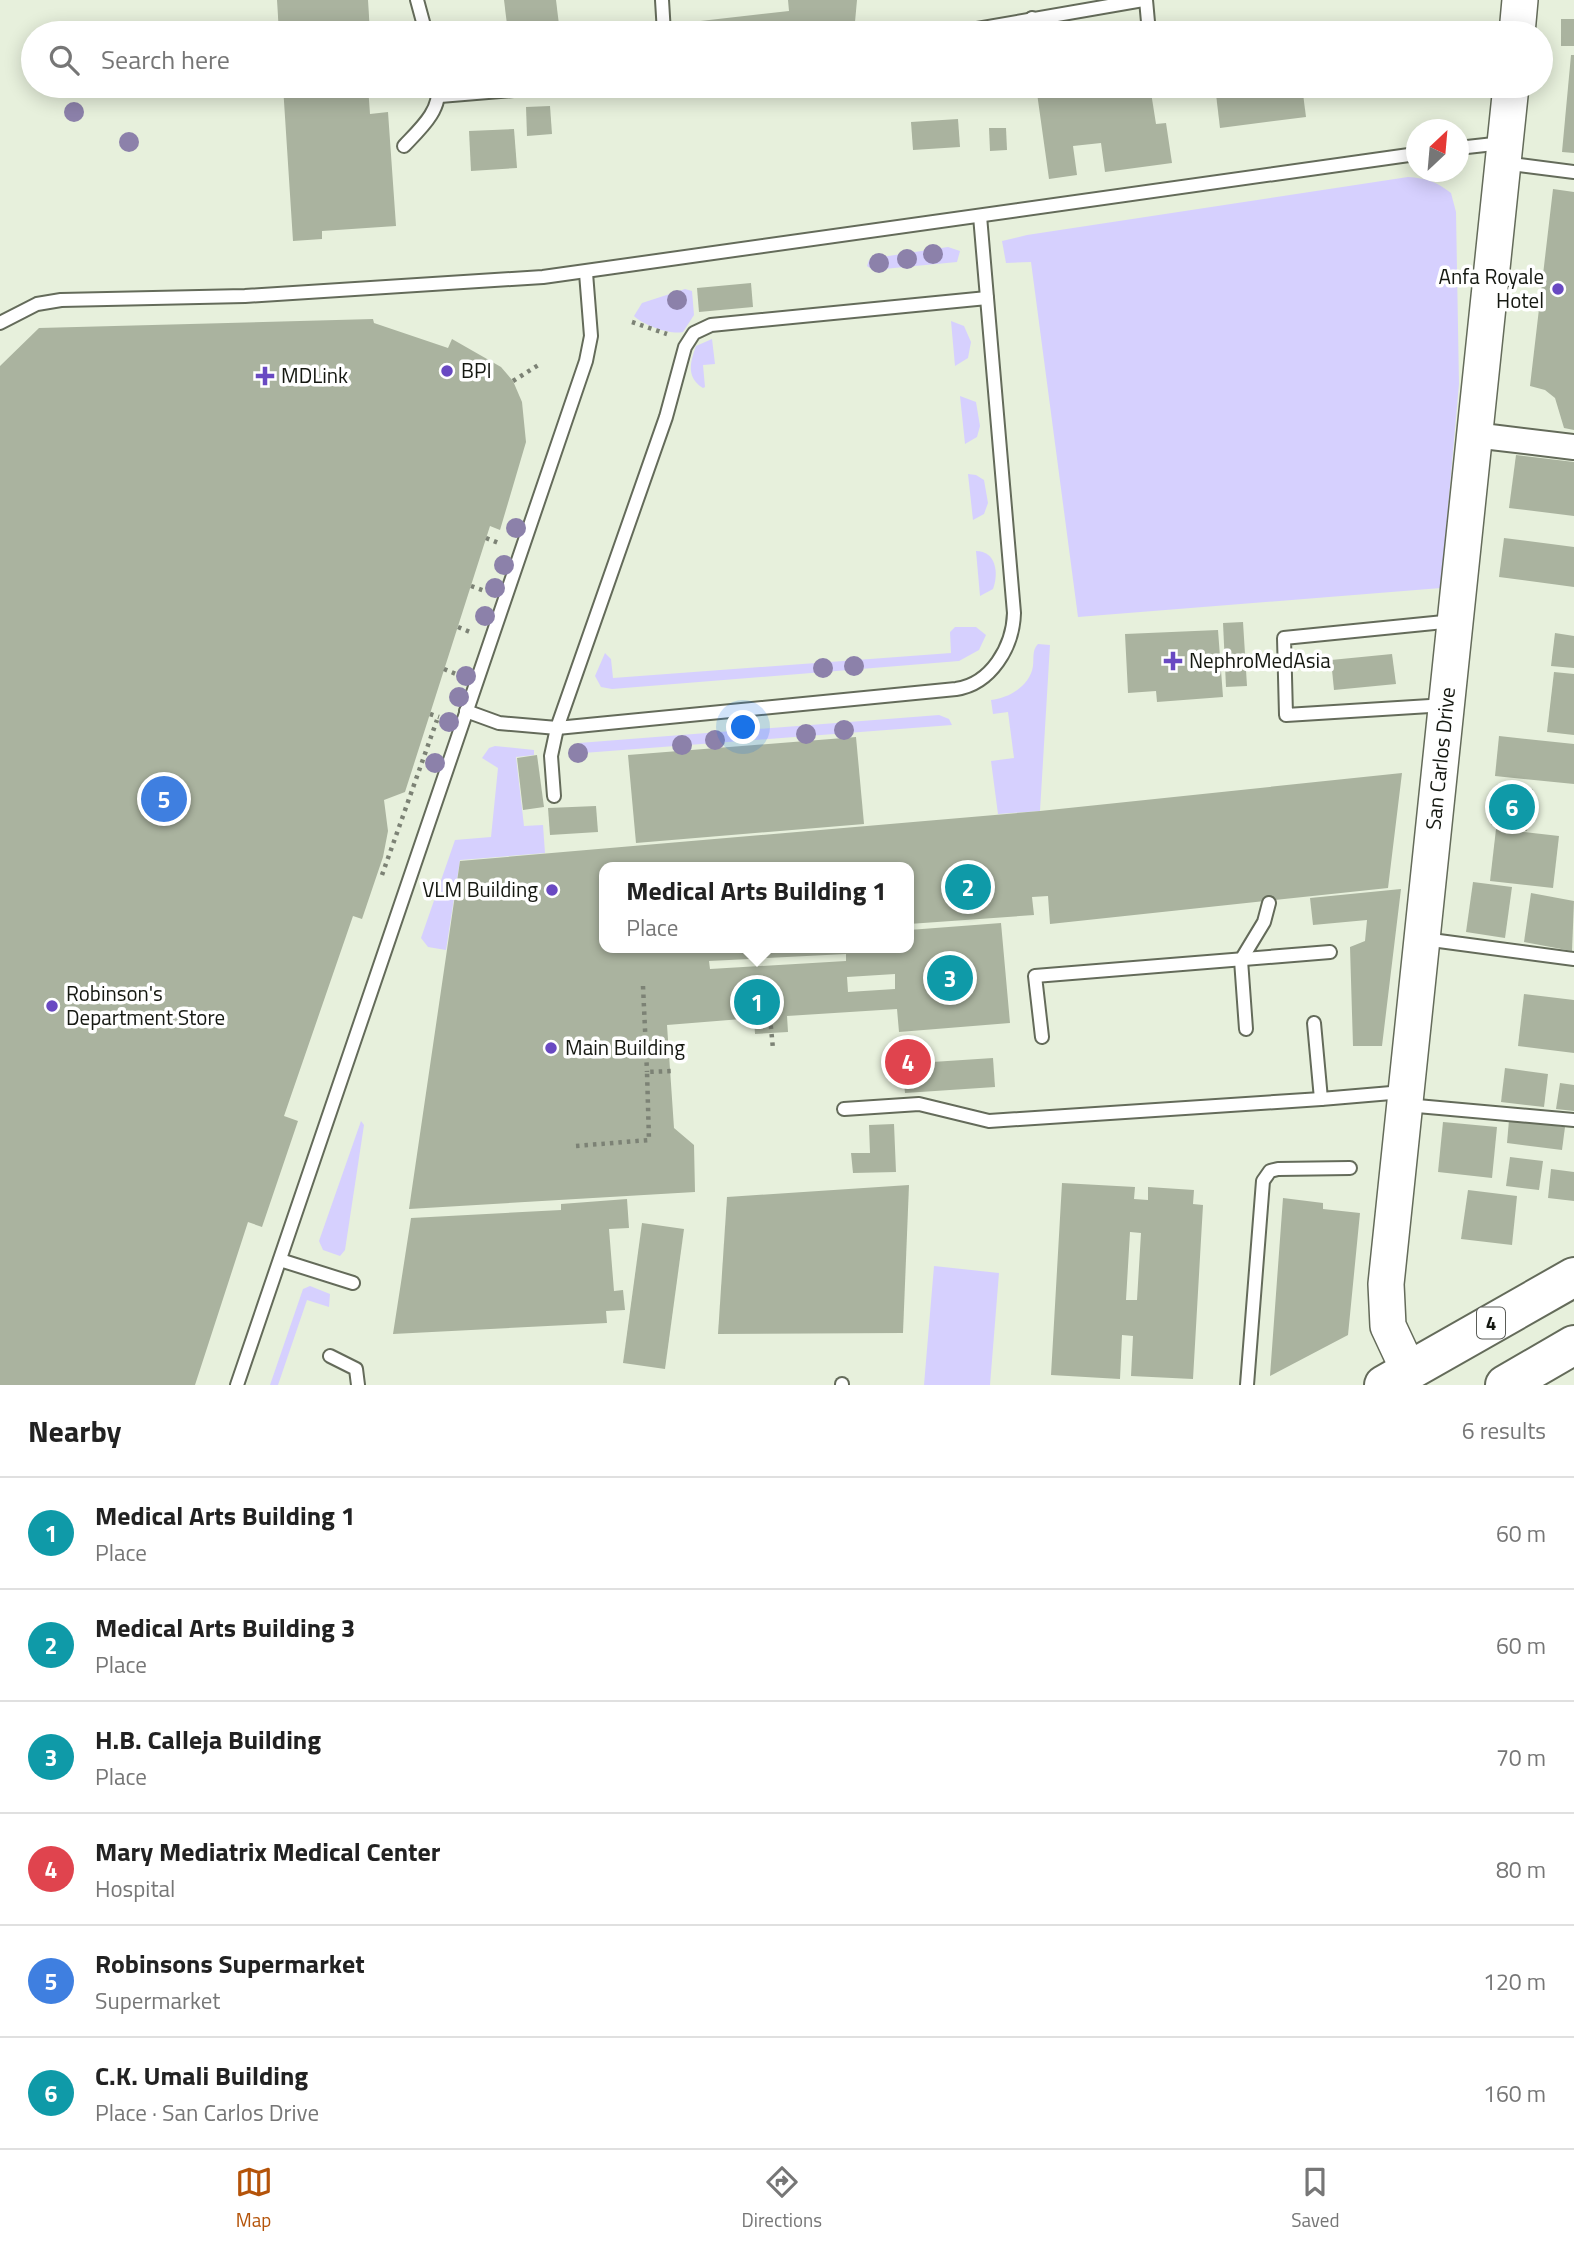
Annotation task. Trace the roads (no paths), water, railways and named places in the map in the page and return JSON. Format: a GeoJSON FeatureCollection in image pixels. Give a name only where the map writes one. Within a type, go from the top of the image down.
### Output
{"type":"FeatureCollection","features":[{"type":"Feature","properties":{"kind":"highway","name":"4"},"geometry":{"type":"LineString","coordinates":[[1397,1378],[1574,1277]]}},
{"type":"Feature","properties":{"kind":"highway"},"geometry":{"type":"LineString","coordinates":[[1505,1385],[1574,1345]]}},
{"type":"Feature","properties":{"kind":"street"},"geometry":{"type":"LineString","coordinates":[[1518,21],[1520,0]]}},
{"type":"Feature","properties":{"kind":"street","name":"San Carlos Drive"},"geometry":{"type":"LineString","coordinates":[[1397,1378],[1386,1306],[1420,938],[1457,621],[1510,98]]}},
{"type":"Feature","properties":{"kind":"street"},"geometry":{"type":"LineString","coordinates":[[1474,435],[1574,447]]}},
{"type":"Feature","properties":{"kind":"lane"},"geometry":{"type":"LineString","coordinates":[[417,0],[423,21]]}},
{"type":"Feature","properties":{"kind":"lane"},"geometry":{"type":"LineString","coordinates":[[662,0],[663,21]]}},
{"type":"Feature","properties":{"kind":"lane"},"geometry":{"type":"LineString","coordinates":[[1016,21],[1145,0],[1148,21]]}},
{"type":"Feature","properties":{"kind":"lane"},"geometry":{"type":"LineString","coordinates":[[404,146],[428,120],[436,98]]}},
{"type":"Feature","properties":{"kind":"lane"},"geometry":{"type":"LineString","coordinates":[[1469,149],[1504,153],[1574,172]]}},
{"type":"Feature","properties":{"kind":"lane"},"geometry":{"type":"LineString","coordinates":[[0,323],[37,304],[61,300],[245,296],[586,272],[1406,155]]}},
{"type":"Feature","properties":{"kind":"lane"},"geometry":{"type":"LineString","coordinates":[[466,711],[499,723],[556,727],[956,689],[971,687],[984,678],[1008,643],[1014,613],[980,216]]}},
{"type":"Feature","properties":{"kind":"lane"},"geometry":{"type":"LineString","coordinates":[[237,1385],[589,349],[586,272]]}},
{"type":"Feature","properties":{"kind":"lane"},"geometry":{"type":"LineString","coordinates":[[554,796],[551,756],[556,727],[666,416],[688,341],[698,330],[711,325],[987,298]]}},
{"type":"Feature","properties":{"kind":"lane"},"geometry":{"type":"LineString","coordinates":[[1448,705],[1286,715],[1284,638],[1457,621]]}},
{"type":"Feature","properties":{"kind":"lane"},"geometry":{"type":"LineString","coordinates":[[1246,1029],[1241,960],[1264,922],[1269,903]]}},
{"type":"Feature","properties":{"kind":"lane"},"geometry":{"type":"LineString","coordinates":[[1420,938],[1574,959]]}},
{"type":"Feature","properties":{"kind":"lane"},"geometry":{"type":"LineString","coordinates":[[1042,1037],[1035,976],[1330,952]]}},
{"type":"Feature","properties":{"kind":"lane"},"geometry":{"type":"LineString","coordinates":[[1314,1023],[1321,1099]]}},
{"type":"Feature","properties":{"kind":"lane"},"geometry":{"type":"LineString","coordinates":[[844,1110],[919,1104],[989,1121],[1321,1099],[1406,1098],[1574,1120]]}},
{"type":"Feature","properties":{"kind":"lane"},"geometry":{"type":"LineString","coordinates":[[1247,1385],[1263,1181],[1270,1171],[1278,1169],[1350,1168]]}},
{"type":"Feature","properties":{"kind":"lane"},"geometry":{"type":"LineString","coordinates":[[279,1260],[353,1283]]}},
{"type":"Feature","properties":{"kind":"lane"},"geometry":{"type":"LineString","coordinates":[[330,1356],[356,1369],[358,1385]]}},
{"type":"Feature","properties":{"kind":"place","name":"Anfa Royale Hotel"},"geometry":{"type":"Point","coordinates":[1558,289]}},
{"type":"Feature","properties":{"kind":"place","name":"BPI"},"geometry":{"type":"Point","coordinates":[447,371]}},
{"type":"Feature","properties":{"kind":"place","name":"MDLink"},"geometry":{"type":"Point","coordinates":[265,376]}},
{"type":"Feature","properties":{"kind":"place","name":"NephroMedAsia"},"geometry":{"type":"Point","coordinates":[1173,661]}},
{"type":"Feature","properties":{"kind":"place","name":"Robinsons Supermarket"},"geometry":{"type":"Point","coordinates":[164,799]}},
{"type":"Feature","properties":{"kind":"place","name":"C.K. Umali Building"},"geometry":{"type":"Point","coordinates":[1512,807]}},
{"type":"Feature","properties":{"kind":"place","name":"Medical Arts Building 3"},"geometry":{"type":"Point","coordinates":[968,887]}},
{"type":"Feature","properties":{"kind":"place","name":"VLM Building"},"geometry":{"type":"Point","coordinates":[552,890]}},
{"type":"Feature","properties":{"kind":"place","name":"H.B. Calleja Building"},"geometry":{"type":"Point","coordinates":[950,978]}},
{"type":"Feature","properties":{"kind":"place","name":"Medical Arts Building 1"},"geometry":{"type":"Point","coordinates":[757,1002]}},
{"type":"Feature","properties":{"kind":"place","name":"Robinson's Department Store"},"geometry":{"type":"Point","coordinates":[52,1006]}},
{"type":"Feature","properties":{"kind":"place","name":"Main Building"},"geometry":{"type":"Point","coordinates":[551,1048]}},
{"type":"Feature","properties":{"kind":"place","name":"Mary Mediatrix Medical Center"},"geometry":{"type":"Point","coordinates":[908,1062]}}]}
